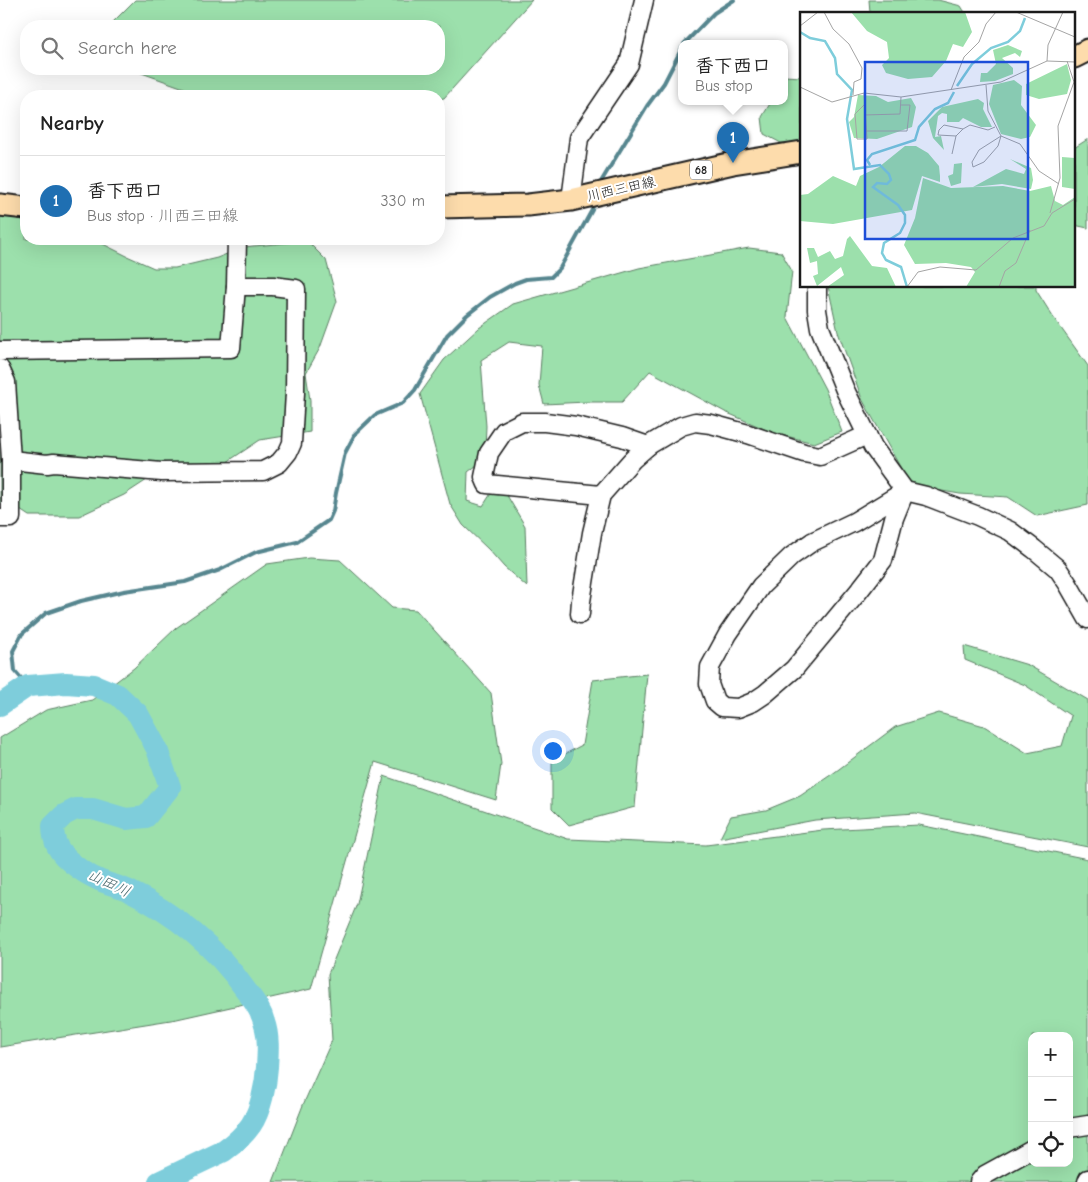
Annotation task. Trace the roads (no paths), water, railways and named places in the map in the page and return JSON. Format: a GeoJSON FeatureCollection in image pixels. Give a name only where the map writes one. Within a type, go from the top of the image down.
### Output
{"type":"FeatureCollection","features":[{"type":"Feature","properties":{"kind":"main road"},"geometry":{"type":"LineString","coordinates":[[1076,56],[1088,50]]}},
{"type":"Feature","properties":{"kind":"main road","name":"川西三田線"},"geometry":{"type":"LineString","coordinates":[[445,208],[528,205],[586,197],[733,163],[800,152]]}},
{"type":"Feature","properties":{"kind":"main road"},"geometry":{"type":"LineString","coordinates":[[0,205],[20,207]]}},
{"type":"Feature","properties":{"kind":"street"},"geometry":{"type":"LineString","coordinates":[[586,197],[579,138],[630,64],[644,0]]}},
{"type":"Feature","properties":{"kind":"street"},"geometry":{"type":"LineString","coordinates":[[0,351],[231,348],[237,245]]}},
{"type":"Feature","properties":{"kind":"street"},"geometry":{"type":"LineString","coordinates":[[11,460],[162,472],[263,471],[279,463],[288,452],[292,443],[295,393],[296,289],[274,286],[236,286]]}},
{"type":"Feature","properties":{"kind":"street"},"geometry":{"type":"LineString","coordinates":[[817,288],[817,310],[820,328],[844,390],[873,447],[905,491],[926,496],[978,516],[1010,532],[1058,569],[1088,619]]}},
{"type":"Feature","properties":{"kind":"street"},"geometry":{"type":"LineString","coordinates":[[0,369],[6,382],[11,460],[11,518],[0,518]]}},
{"type":"Feature","properties":{"kind":"street"},"geometry":{"type":"LineString","coordinates":[[602,495],[487,484],[484,477],[489,454],[504,431],[522,422],[545,422],[576,426],[622,437],[648,446]]}},
{"type":"Feature","properties":{"kind":"street"},"geometry":{"type":"LineString","coordinates":[[580,614],[592,533],[602,495],[632,460],[648,446],[682,426],[695,422],[712,424],[748,434],[804,454],[820,456],[868,435]]}},
{"type":"Feature","properties":{"kind":"street"},"geometry":{"type":"LineString","coordinates":[[905,491],[894,518],[883,560],[794,669],[753,702],[738,708],[722,707],[715,701],[709,684],[710,667],[728,634],[761,586],[792,556],[812,542],[854,522],[905,491]]}},
{"type":"Feature","properties":{"kind":"street"},"geometry":{"type":"LineString","coordinates":[[1073,1127],[1088,1124]]}},
{"type":"Feature","properties":{"kind":"street"},"geometry":{"type":"LineString","coordinates":[[979,1182],[985,1175],[1028,1151]]}},
{"type":"Feature","properties":{"kind":"waterway"},"geometry":{"type":"LineString","coordinates":[[688,40],[714,13],[734,0]]}},
{"type":"Feature","properties":{"kind":"waterway"},"geometry":{"type":"LineString","coordinates":[[599,185],[647,106],[664,83],[678,56]]}},
{"type":"Feature","properties":{"kind":"waterway"},"geometry":{"type":"LineString","coordinates":[[28,686],[15,671],[13,651],[22,634],[46,613],[81,601],[124,591],[185,582],[220,570],[256,552],[297,542],[329,520],[333,511],[345,453],[355,434],[375,415],[403,403],[415,390],[447,335],[467,315],[490,297],[515,283],[526,279],[551,277],[560,268],[592,210],[594,202]]}},
{"type":"Feature","properties":{"kind":"waterway","name":"山田川"},"geometry":{"type":"LineString","coordinates":[[0,705],[28,686],[66,683],[94,685],[118,695],[138,714],[157,749],[170,787],[146,817],[126,819],[93,809],[76,809],[64,815],[53,826],[56,843],[64,856],[82,871],[145,899],[193,932],[233,973],[256,1004],[263,1017],[266,1027],[268,1055],[264,1089],[255,1119],[239,1139],[224,1151],[159,1182]]}},
{"type":"Feature","properties":{"kind":"place","name":"香下西口"},"geometry":{"type":"Point","coordinates":[733,163]}}]}
